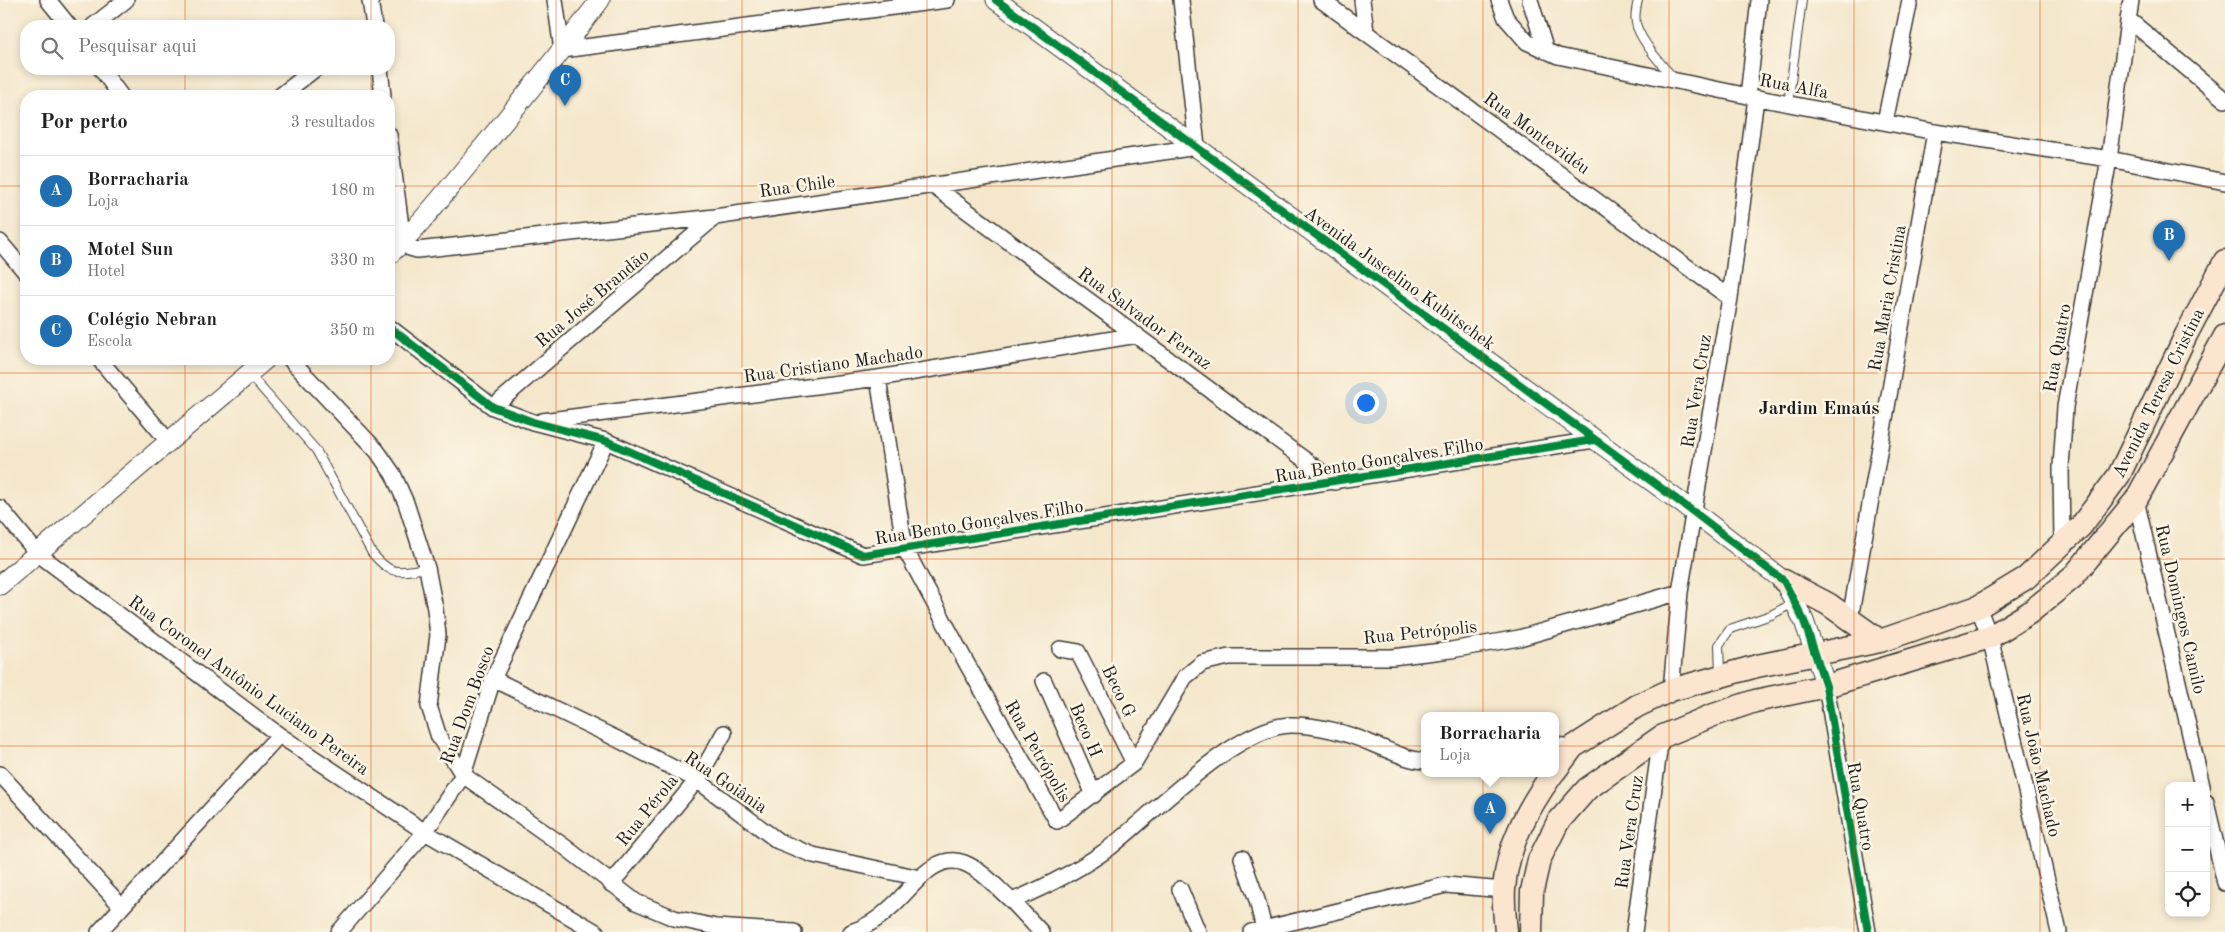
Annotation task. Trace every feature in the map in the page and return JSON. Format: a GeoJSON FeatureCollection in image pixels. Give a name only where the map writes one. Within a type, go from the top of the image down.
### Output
{"type":"FeatureCollection","features":[{"type":"Feature","properties":{"kind":"main road","name":"Avenida Teresa Cristina"},"geometry":{"type":"LineString","coordinates":[[1559,759],[1564,746],[1636,706],[1671,690],[1757,666],[1880,641],[1978,607],[2026,578],[2081,526],[2119,475],[2186,335],[2225,261]]}},
{"type":"Feature","properties":{"kind":"main road","name":"Avenida Teresa Cristina"},"geometry":{"type":"LineString","coordinates":[[1531,932],[1532,891],[1539,860],[1558,822],[1587,789],[1661,737],[1711,716],[1755,701],[1826,686],[1990,637],[2029,613],[2072,578],[2136,500],[2225,336]]}},
{"type":"Feature","properties":{"kind":"main road"},"geometry":{"type":"LineString","coordinates":[[1784,582],[1828,604],[1880,641]]}},
{"type":"Feature","properties":{"kind":"main road","name":"Avenida Teresa Cristina"},"geometry":{"type":"LineString","coordinates":[[1506,932],[1504,890],[1511,849],[1525,814],[1551,777]]}},
{"type":"Feature","properties":{"kind":"street"},"geometry":{"type":"LineString","coordinates":[[48,0],[64,20]]}},
{"type":"Feature","properties":{"kind":"street"},"geometry":{"type":"LineString","coordinates":[[101,20],[126,0]]}},
{"type":"Feature","properties":{"kind":"street"},"geometry":{"type":"LineString","coordinates":[[370,0],[372,20]]}},
{"type":"Feature","properties":{"kind":"street"},"geometry":{"type":"LineString","coordinates":[[555,0],[562,50]]}},
{"type":"Feature","properties":{"kind":"street"},"geometry":{"type":"LineString","coordinates":[[395,249],[562,50],[600,0]]}},
{"type":"Feature","properties":{"kind":"street"},"geometry":{"type":"LineString","coordinates":[[562,50],[947,0]]}},
{"type":"Feature","properties":{"kind":"street","name":"Avenida Juscelino Kubitschek"},"geometry":{"type":"LineString","coordinates":[[996,0],[1695,514],[1784,582]]}},
{"type":"Feature","properties":{"kind":"street"},"geometry":{"type":"LineString","coordinates":[[1181,0],[1197,147]]}},
{"type":"Feature","properties":{"kind":"street","name":"Rua Montevidéu"},"geometry":{"type":"LineString","coordinates":[[1321,0],[1730,298]]}},
{"type":"Feature","properties":{"kind":"street"},"geometry":{"type":"LineString","coordinates":[[1362,0],[1366,32]]}},
{"type":"Feature","properties":{"kind":"street","name":"Rua Alfa"},"geometry":{"type":"LineString","coordinates":[[1499,0],[1506,18],[1527,42],[1558,56],[1752,97],[1934,132],[2109,159],[2225,182]]}},
{"type":"Feature","properties":{"kind":"street"},"geometry":{"type":"LineString","coordinates":[[1530,0],[1546,50]]}},
{"type":"Feature","properties":{"kind":"street","name":"Rua Vera Cruz"},"geometry":{"type":"LineString","coordinates":[[1671,690],[1680,592],[1695,514],[1730,298],[1752,97],[1759,0]]}},
{"type":"Feature","properties":{"kind":"street"},"geometry":{"type":"LineString","coordinates":[[1885,122],[1910,0]]}},
{"type":"Feature","properties":{"kind":"street"},"geometry":{"type":"LineString","coordinates":[[2109,159],[2131,0]]}},
{"type":"Feature","properties":{"kind":"street"},"geometry":{"type":"LineString","coordinates":[[2128,19],[2225,100]]}},
{"type":"Feature","properties":{"kind":"street"},"geometry":{"type":"LineString","coordinates":[[106,75],[117,90]]}},
{"type":"Feature","properties":{"kind":"street"},"geometry":{"type":"LineString","coordinates":[[288,90],[307,75]]}},
{"type":"Feature","properties":{"kind":"street"},"geometry":{"type":"LineString","coordinates":[[381,75],[382,90]]}},
{"type":"Feature","properties":{"kind":"street","name":"Rua Maria Cristina"},"geometry":{"type":"LineString","coordinates":[[1850,619],[1934,132]]}},
{"type":"Feature","properties":{"kind":"street","name":"Rua Chile"},"geometry":{"type":"LineString","coordinates":[[403,242],[410,248],[417,250],[715,217],[1197,147]]}},
{"type":"Feature","properties":{"kind":"street","name":"Rua Quatro"},"geometry":{"type":"LineString","coordinates":[[2062,545],[2061,467],[2066,408],[2109,159]]}},
{"type":"Feature","properties":{"kind":"street"},"geometry":{"type":"LineString","coordinates":[[395,181],[403,242]]}},
{"type":"Feature","properties":{"kind":"street","name":"Rua Salvador Ferraz"},"geometry":{"type":"LineString","coordinates":[[932,185],[1335,482]]}},
{"type":"Feature","properties":{"kind":"street","name":"Rua José Brandão"},"geometry":{"type":"LineString","coordinates":[[493,407],[715,217]]}},
{"type":"Feature","properties":{"kind":"street"},"geometry":{"type":"LineString","coordinates":[[0,242],[20,266]]}},
{"type":"Feature","properties":{"kind":"street","name":"Rua Bento Gonçalves Filho"},"geometry":{"type":"LineString","coordinates":[[395,332],[493,407],[533,422],[606,440],[863,555],[1594,440]]}},
{"type":"Feature","properties":{"kind":"street","name":"Rua Cristiano Machado"},"geometry":{"type":"LineString","coordinates":[[533,422],[878,378],[1137,335]]}},
{"type":"Feature","properties":{"kind":"street"},"geometry":{"type":"LineString","coordinates":[[104,365],[169,442]]}},
{"type":"Feature","properties":{"kind":"street"},"geometry":{"type":"LineString","coordinates":[[0,585],[259,365]]}},
{"type":"Feature","properties":{"kind":"street"},"geometry":{"type":"LineString","coordinates":[[296,365],[376,451],[393,474],[406,503],[427,568],[438,635],[429,706],[439,737],[463,775],[565,847],[636,902],[674,918],[716,927],[794,932]]}},
{"type":"Feature","properties":{"kind":"street","name":"Rua Petrópolis"},"geometry":{"type":"LineString","coordinates":[[878,378],[905,549],[966,664],[1057,821],[1134,763],[1185,676],[1202,663],[1229,657],[1392,657],[1451,650],[1519,638],[1680,592]]}},
{"type":"Feature","properties":{"kind":"street","name":"Rua Dom Bosco"},"geometry":{"type":"LineString","coordinates":[[339,932],[425,832],[463,775],[493,679],[606,440]]}},
{"type":"Feature","properties":{"kind":"street","name":"Rua Domingos Camilo"},"geometry":{"type":"LineString","coordinates":[[2136,500],[2201,782]]}},
{"type":"Feature","properties":{"kind":"street","name":"Rua Coronel Antônio Luciano Pereira"},"geometry":{"type":"LineString","coordinates":[[0,508],[37,553],[280,735],[425,832],[596,932]]}},
{"type":"Feature","properties":{"kind":"street"},"geometry":{"type":"LineString","coordinates":[[1784,582],[1795,602],[1816,654],[1826,686]]}},
{"type":"Feature","properties":{"kind":"street","name":"Rua João Machado"},"geometry":{"type":"LineString","coordinates":[[1978,607],[1990,637],[2060,932]]}},
{"type":"Feature","properties":{"kind":"street","name":"Beco G"},"geometry":{"type":"LineString","coordinates":[[1060,650],[1078,652],[1134,763]]}},
{"type":"Feature","properties":{"kind":"street","name":"Rua Goiânia"},"geometry":{"type":"LineString","coordinates":[[493,679],[697,780],[778,841],[813,855],[920,878]]}},
{"type":"Feature","properties":{"kind":"street","name":"Beco H"},"geometry":{"type":"LineString","coordinates":[[1044,681],[1094,795]]}},
{"type":"Feature","properties":{"kind":"street","name":"Rua Quatro"},"geometry":{"type":"LineString","coordinates":[[1826,686],[1868,932]]}},
{"type":"Feature","properties":{"kind":"street"},"geometry":{"type":"LineString","coordinates":[[1012,901],[1045,886],[1107,850],[1223,754],[1261,734],[1288,725],[1317,726],[1356,737],[1414,760],[1421,761]]}},
{"type":"Feature","properties":{"kind":"street","name":"Rua Pérola"},"geometry":{"type":"LineString","coordinates":[[611,884],[697,780],[724,733]]}},
{"type":"Feature","properties":{"kind":"street"},"geometry":{"type":"LineString","coordinates":[[99,932],[280,735]]}},
{"type":"Feature","properties":{"kind":"street","name":"Rua Vera Cruz"},"geometry":{"type":"LineString","coordinates":[[1634,932],[1661,737]]}},
{"type":"Feature","properties":{"kind":"street"},"geometry":{"type":"LineString","coordinates":[[0,774],[122,907]]}},
{"type":"Feature","properties":{"kind":"street"},"geometry":{"type":"LineString","coordinates":[[2210,819],[2225,883]]}},
{"type":"Feature","properties":{"kind":"street"},"geometry":{"type":"LineString","coordinates":[[1242,858],[1257,900],[1258,930],[1446,885],[1504,890]]}},
{"type":"Feature","properties":{"kind":"street"},"geometry":{"type":"LineString","coordinates":[[851,932],[864,927],[890,908],[920,878],[936,866],[949,860],[962,862],[975,868],[1012,901],[1041,932]]}},
{"type":"Feature","properties":{"kind":"street"},"geometry":{"type":"LineString","coordinates":[[1180,889],[1198,932]]}},
{"type":"Feature","properties":{"kind":"lane"},"geometry":{"type":"LineString","coordinates":[[1638,0],[1635,14],[1637,27],[1663,67],[1677,81]]}},
{"type":"Feature","properties":{"kind":"lane"},"geometry":{"type":"LineString","coordinates":[[1788,104],[1802,0]]}},
{"type":"Feature","properties":{"kind":"lane"},"geometry":{"type":"LineString","coordinates":[[249,374],[316,450],[372,553],[384,568],[396,572],[427,568]]}},
{"type":"Feature","properties":{"kind":"lane"},"geometry":{"type":"LineString","coordinates":[[1720,676],[1719,645],[1730,629],[1771,614],[1795,602]]}},
{"type":"Feature","properties":{"kind":"cycle path"},"geometry":{"type":"LineString","coordinates":[[996,0],[1695,513],[1784,581],[1804,621],[1826,686],[1868,932]]}},
{"type":"Feature","properties":{"kind":"cycle path"},"geometry":{"type":"LineString","coordinates":[[395,332],[493,407],[533,422],[606,441],[863,555],[1594,440]]}},
{"type":"Feature","properties":{"kind":"place","name":"Colégio Nebran"},"geometry":{"type":"Point","coordinates":[565,106]}},
{"type":"Feature","properties":{"kind":"place","name":"Motel Sun"},"geometry":{"type":"Point","coordinates":[2169,261]}},
{"type":"Feature","properties":{"kind":"place","name":"Borracharia"},"geometry":{"type":"Point","coordinates":[1490,834]}},
{"type":"Feature","properties":{"kind":"district","name":"Jardim Emaús"},"geometry":{"type":"Point","coordinates":[1819,407]}}]}
